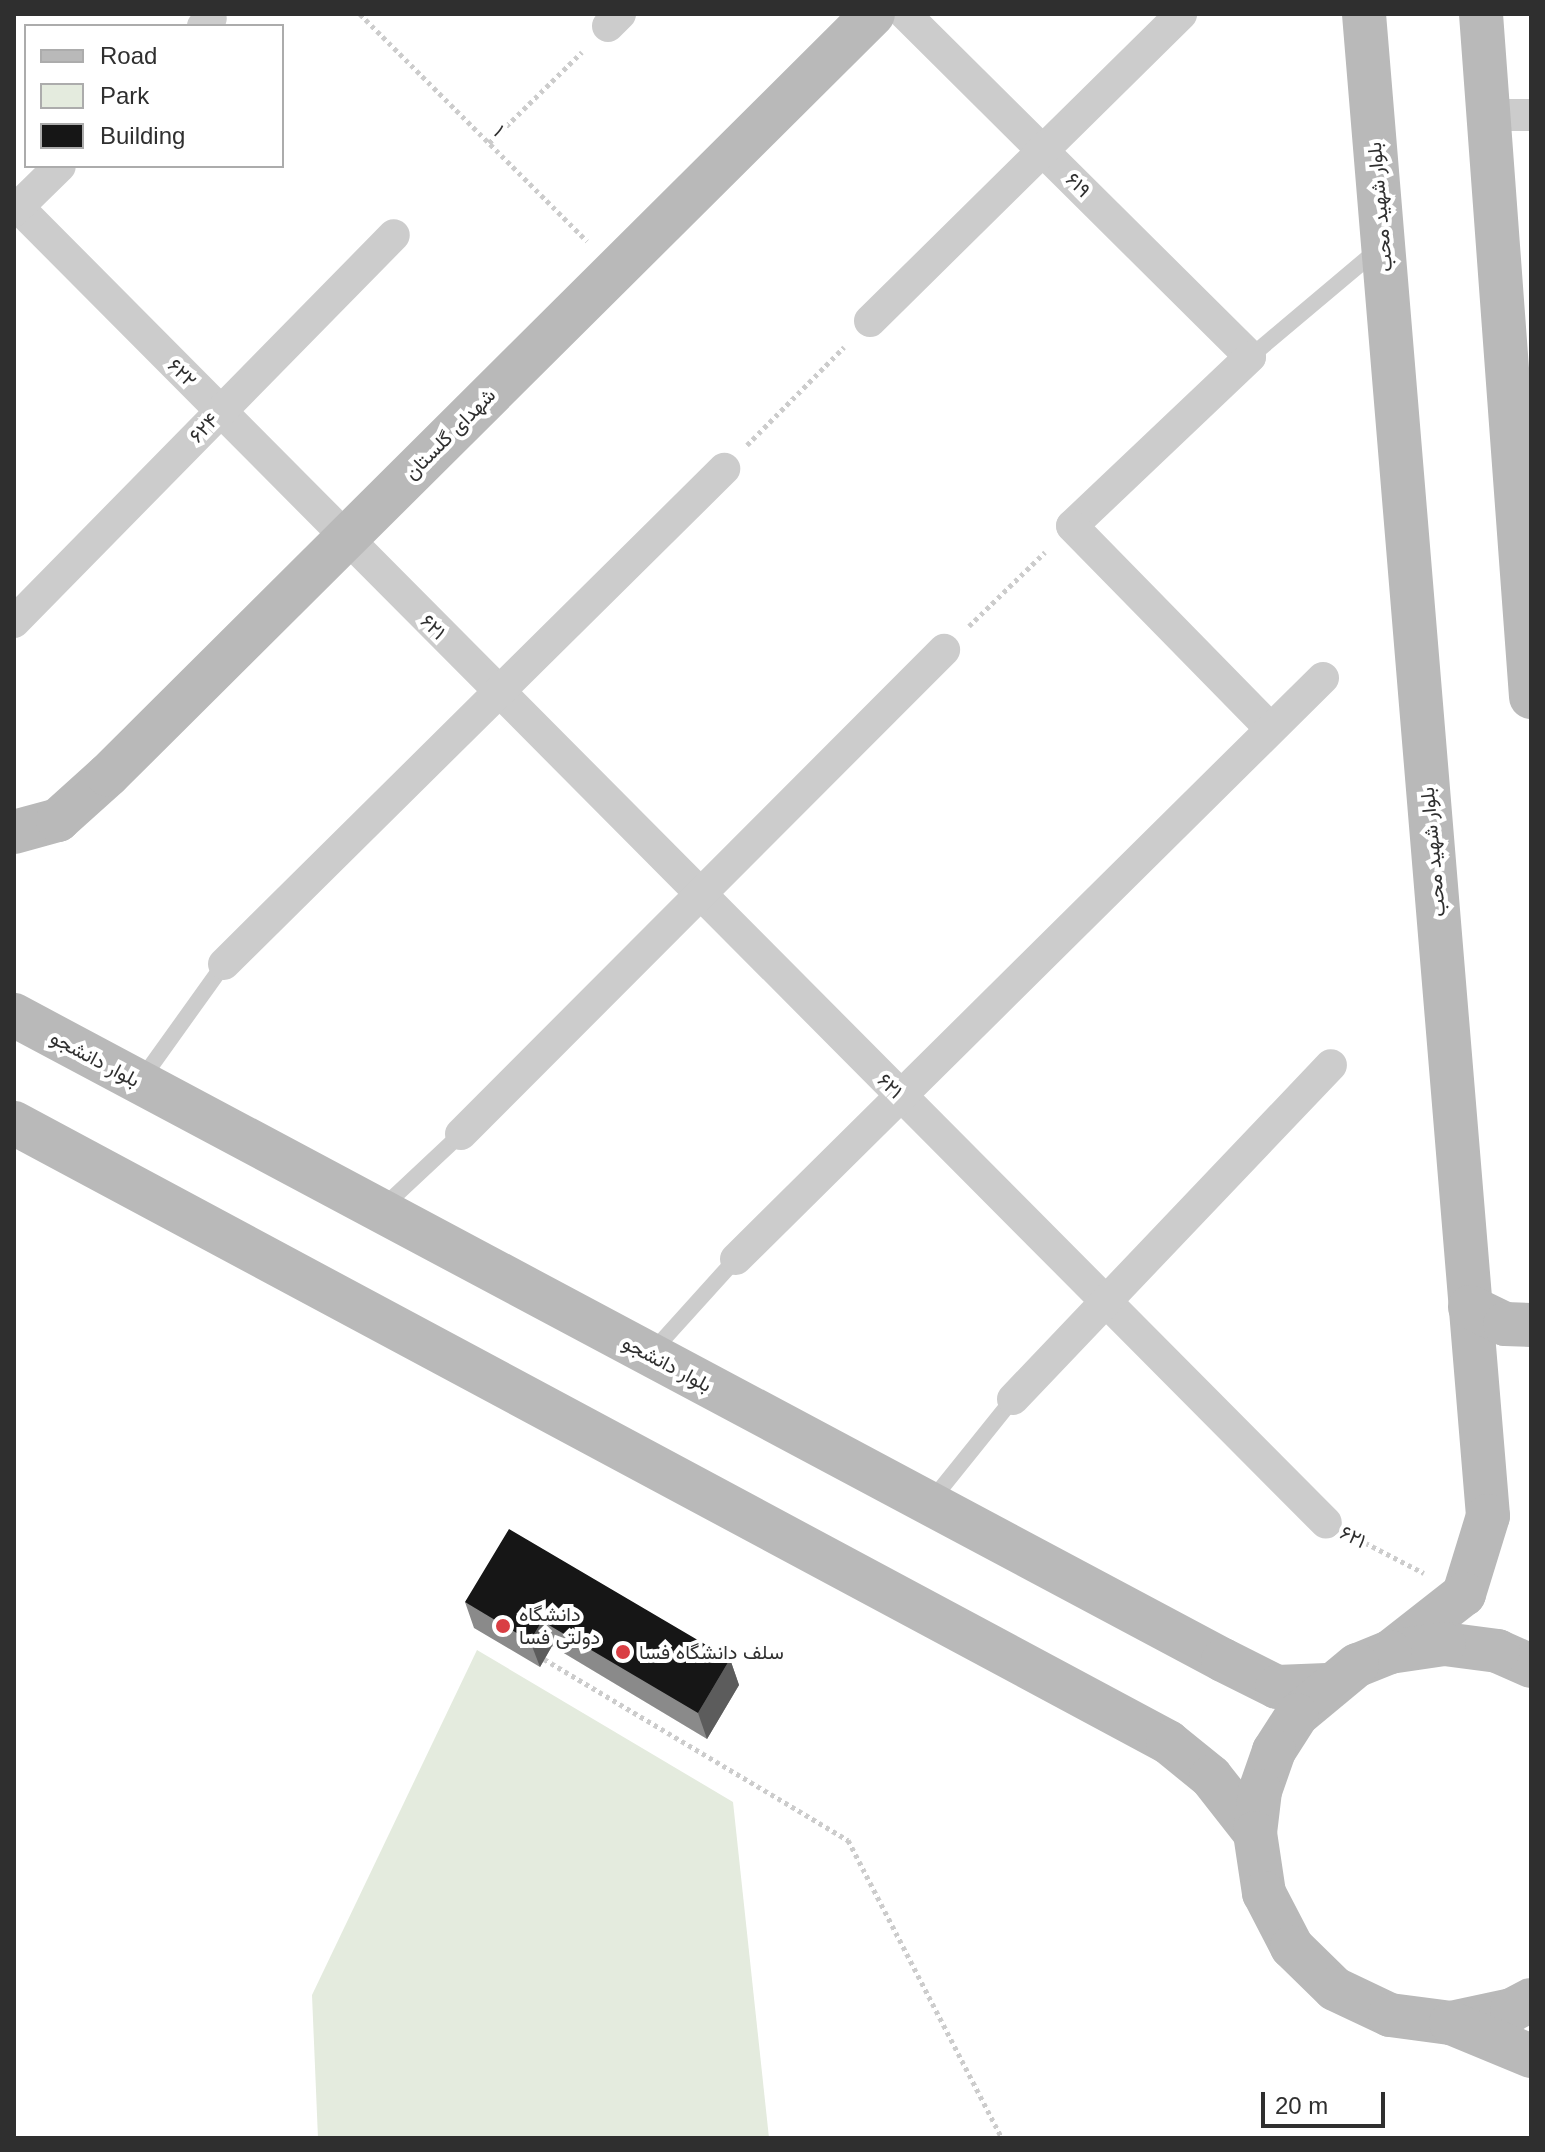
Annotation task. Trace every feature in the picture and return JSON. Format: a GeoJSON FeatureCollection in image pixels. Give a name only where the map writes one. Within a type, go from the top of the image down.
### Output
{"type":"FeatureCollection","features":[{"type":"Feature","properties":{"kind":"main road","name":"شهدای گلستان"},"geometry":{"type":"LineString","coordinates":[[14,832],[58,820],[873,14]]}},
{"type":"Feature","properties":{"kind":"main road","name":"بلوار شهید محب"},"geometry":{"type":"LineString","coordinates":[[1364,14],[1488,1516],[1464,1594]]}},
{"type":"Feature","properties":{"kind":"main road"},"geometry":{"type":"LineString","coordinates":[[1481,14],[1531,697]]}},
{"type":"Feature","properties":{"kind":"main road","name":"بلوار دانشجو"},"geometry":{"type":"LineString","coordinates":[[14,1015],[1277,1687],[1327,1685]]}},
{"type":"Feature","properties":{"kind":"main road"},"geometry":{"type":"LineString","coordinates":[[14,1123],[1168,1742],[1211,1777],[1255,1833]]}},
{"type":"Feature","properties":{"kind":"main road"},"geometry":{"type":"LineString","coordinates":[[1470,1307],[1505,1324],[1531,1325]]}},
{"type":"Feature","properties":{"kind":"main road"},"geometry":{"type":"LineString","coordinates":[[1464,1594],[1390,1652],[1327,1685],[1297,1715],[1274,1751],[1260,1791],[1255,1833],[1264,1893],[1292,1947],[1335,1989],[1390,2015],[1451,2023],[1531,2056]]}},
{"type":"Feature","properties":{"kind":"main road"},"geometry":{"type":"LineString","coordinates":[[1390,1652],[1444,1644],[1498,1651],[1531,1666]]}},
{"type":"Feature","properties":{"kind":"main road"},"geometry":{"type":"LineString","coordinates":[[1451,2023],[1512,2010],[1531,2000]]}},
{"type":"Feature","properties":{"kind":"street","name":"۶۱۹"},"geometry":{"type":"LineString","coordinates":[[905,14],[1250,357]]}},
{"type":"Feature","properties":{"kind":"street"},"geometry":{"type":"LineString","coordinates":[[870,321],[1181,14]]}},
{"type":"Feature","properties":{"kind":"street"},"geometry":{"type":"LineString","coordinates":[[1488,115],[1531,115]]}},
{"type":"Feature","properties":{"kind":"street"},"geometry":{"type":"LineString","coordinates":[[16,209],[58,168]]}},
{"type":"Feature","properties":{"kind":"street","name":"۶۲۲"},"geometry":{"type":"LineString","coordinates":[[16,209],[345,539]]}},
{"type":"Feature","properties":{"kind":"street","name":"۶۲۴"},"geometry":{"type":"LineString","coordinates":[[14,622],[394,235]]}},
{"type":"Feature","properties":{"kind":"street"},"geometry":{"type":"LineString","coordinates":[[1250,357],[1072,526],[1271,729]]}},
{"type":"Feature","properties":{"kind":"street"},"geometry":{"type":"LineString","coordinates":[[224,964],[724,469]]}},
{"type":"Feature","properties":{"kind":"street","name":"۶۲۱"},"geometry":{"type":"LineString","coordinates":[[345,539],[1326,1523]]}},
{"type":"Feature","properties":{"kind":"street"},"geometry":{"type":"LineString","coordinates":[[461,1134],[944,650]]}},
{"type":"Feature","properties":{"kind":"street"},"geometry":{"type":"LineString","coordinates":[[736,1259],[1323,678]]}},
{"type":"Feature","properties":{"kind":"street"},"geometry":{"type":"LineString","coordinates":[[1013,1399],[1331,1065]]}},
{"type":"Feature","properties":{"kind":"lane"},"geometry":{"type":"LineString","coordinates":[[1250,357],[1383,244]]}},
{"type":"Feature","properties":{"kind":"lane"},"geometry":{"type":"LineString","coordinates":[[139,1083],[224,964]]}},
{"type":"Feature","properties":{"kind":"lane"},"geometry":{"type":"LineString","coordinates":[[379,1210],[461,1134]]}},
{"type":"Feature","properties":{"kind":"lane"},"geometry":{"type":"LineString","coordinates":[[649,1355],[736,1259]]}},
{"type":"Feature","properties":{"kind":"lane"},"geometry":{"type":"LineString","coordinates":[[929,1504],[1013,1399]]}},
{"type":"Feature","properties":{"kind":"path","name":"۱"},"geometry":{"type":"LineString","coordinates":[[360,14],[616,270]]}},
{"type":"Feature","properties":{"kind":"path"},"geometry":{"type":"LineString","coordinates":[[489,143],[614,20]]}},
{"type":"Feature","properties":{"kind":"path"},"geometry":{"type":"LineString","coordinates":[[724,469],[870,321]]}},
{"type":"Feature","properties":{"kind":"path"},"geometry":{"type":"LineString","coordinates":[[944,650],[1072,526]]}},
{"type":"Feature","properties":{"kind":"path","name":"۶۲۱"},"geometry":{"type":"LineString","coordinates":[[1326,1523],[1464,1594]]}},
{"type":"Feature","properties":{"kind":"path"},"geometry":{"type":"LineString","coordinates":[[544,1659],[848,1840],[1002,2138]]}},
{"type":"Feature","properties":{"kind":"green space"},"geometry":{"type":"Polygon","coordinates":[[[477,1650],[733,1802],[769,2138],[318,2138],[312,1995],[477,1650]]]}},
{"type":"Feature","properties":{"kind":"building","name":"سلف دانشگاه فسا"},"geometry":{"type":"Polygon","coordinates":[[[509,1529],[730,1659],[698,1713],[542,1621],[530,1641],[465,1602],[509,1529]]]}},
{"type":"Feature","properties":{"kind":"place","name":"دانشگاه دولتی فسا"},"geometry":{"type":"Point","coordinates":[503,1626]}},
{"type":"Feature","properties":{"kind":"place","name":"سلف دانشگاه فسا"},"geometry":{"type":"Point","coordinates":[623,1652]}}]}
